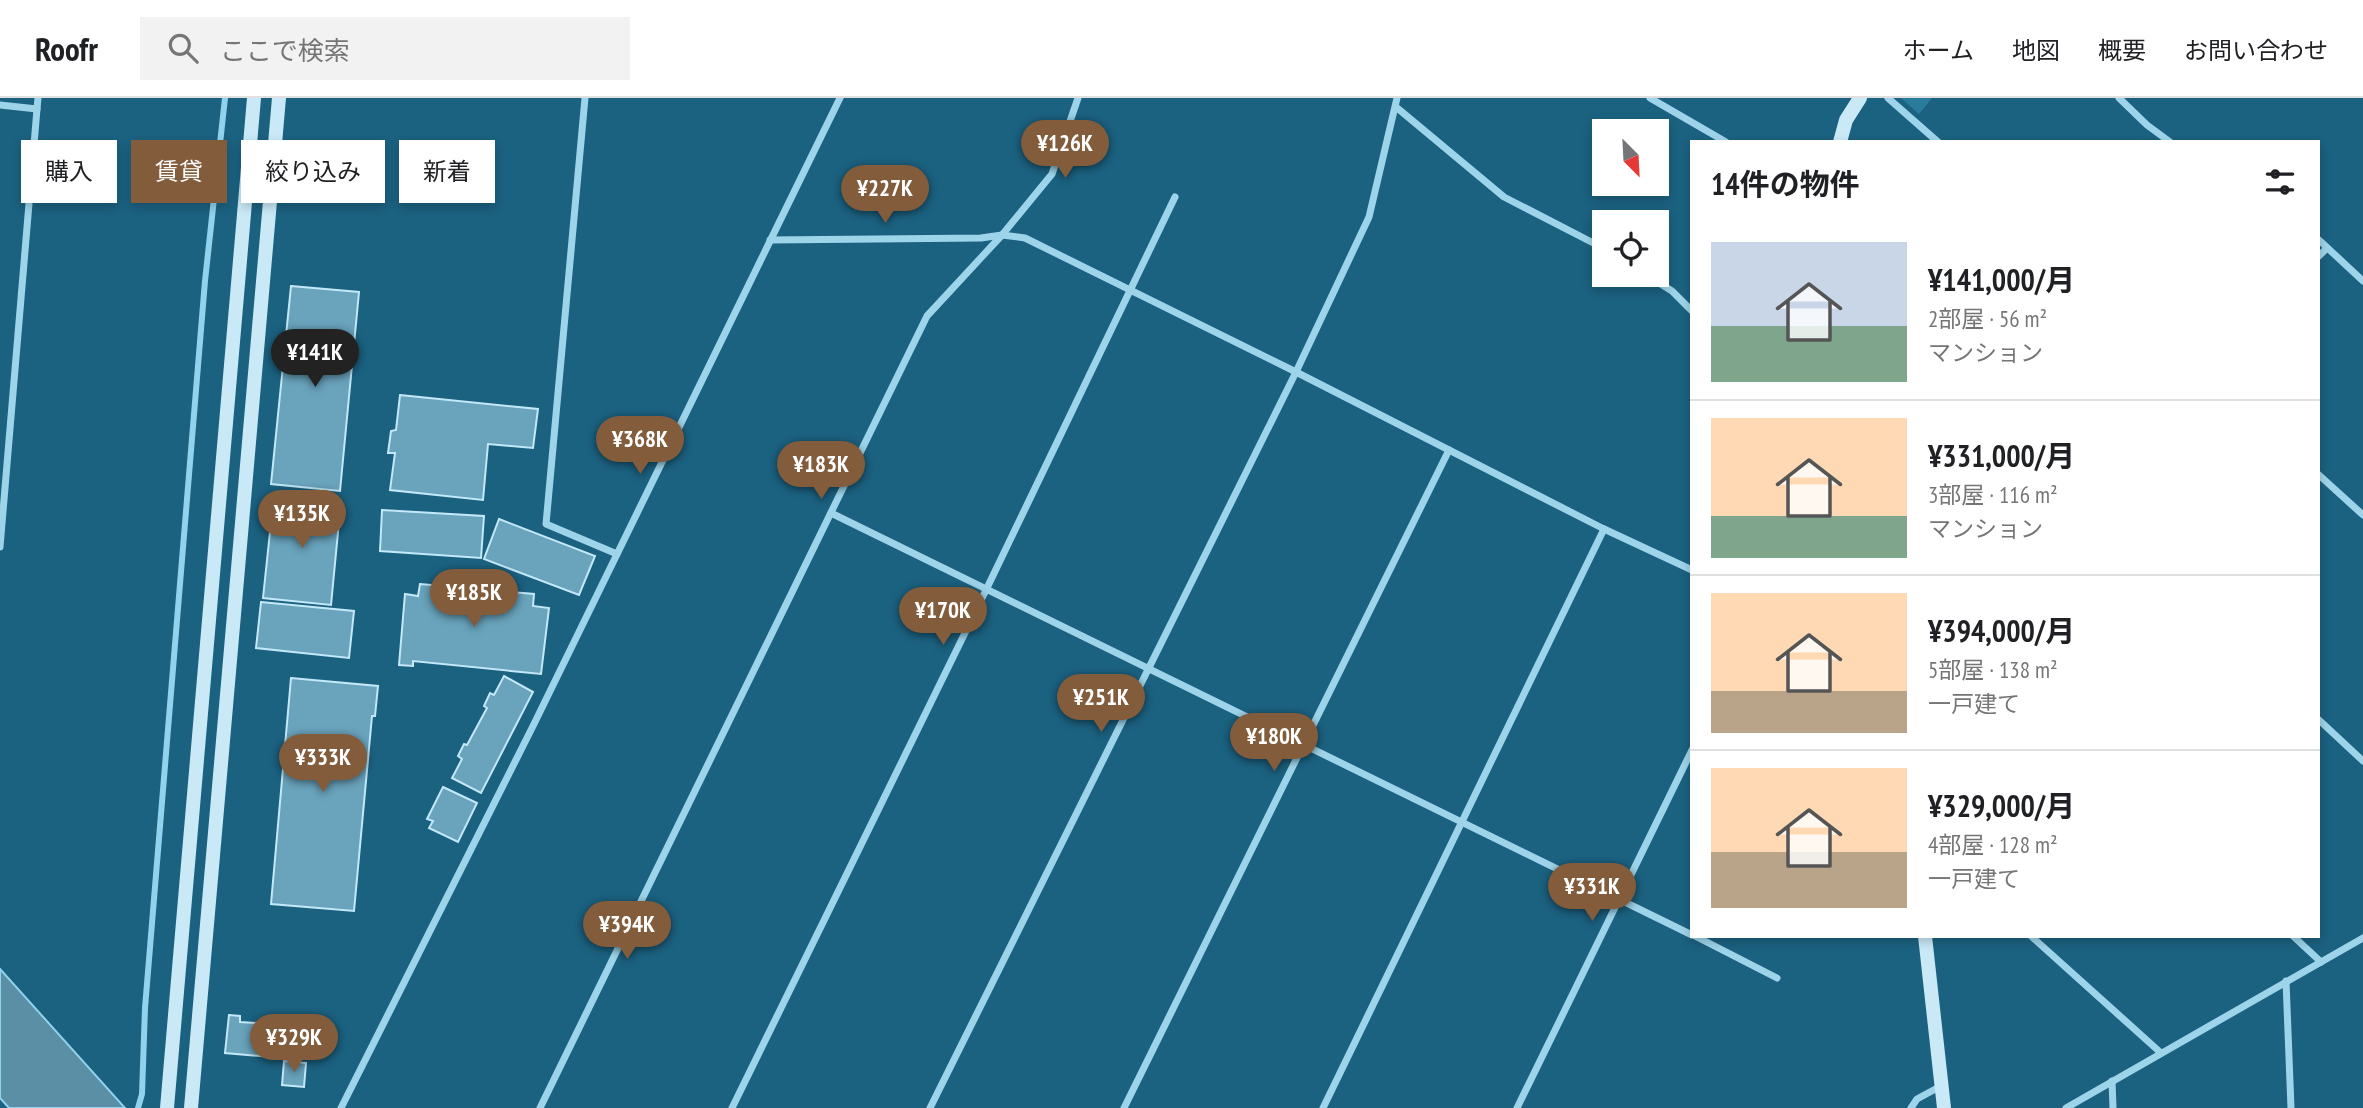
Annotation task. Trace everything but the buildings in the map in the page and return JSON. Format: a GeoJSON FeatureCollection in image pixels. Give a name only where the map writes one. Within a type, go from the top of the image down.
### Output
{"type":"FeatureCollection","features":[{"type":"Feature","properties":{"kind":"street"},"geometry":{"type":"LineString","coordinates":[[0,547],[38,98]]}},
{"type":"Feature","properties":{"kind":"street"},"geometry":{"type":"LineString","coordinates":[[167,1108],[254,98]]}},
{"type":"Feature","properties":{"kind":"street"},"geometry":{"type":"LineString","coordinates":[[191,1108],[279,98]]}},
{"type":"Feature","properties":{"kind":"street"},"geometry":{"type":"LineString","coordinates":[[585,98],[546,524],[617,554]]}},
{"type":"Feature","properties":{"kind":"street"},"geometry":{"type":"LineString","coordinates":[[341,1108],[840,98]]}},
{"type":"Feature","properties":{"kind":"street"},"geometry":{"type":"LineString","coordinates":[[540,1108],[928,316],[1002,235],[1052,174],[1078,98]]}},
{"type":"Feature","properties":{"kind":"street"},"geometry":{"type":"LineString","coordinates":[[930,1108],[1296,372],[1369,217],[1398,98]]}},
{"type":"Feature","properties":{"kind":"street"},"geometry":{"type":"LineString","coordinates":[[1650,98],[1723,140]]}},
{"type":"Feature","properties":{"kind":"street"},"geometry":{"type":"LineString","coordinates":[[1841,140],[1846,120],[1860,98]]}},
{"type":"Feature","properties":{"kind":"street"},"geometry":{"type":"LineString","coordinates":[[1888,98],[1936,140]]}},
{"type":"Feature","properties":{"kind":"street"},"geometry":{"type":"LineString","coordinates":[[2119,98],[2167,140]]}},
{"type":"Feature","properties":{"kind":"street"},"geometry":{"type":"LineString","coordinates":[[0,105],[37,109]]}},
{"type":"Feature","properties":{"kind":"street"},"geometry":{"type":"LineString","coordinates":[[1396,107],[1504,197],[1592,242]]}},
{"type":"Feature","properties":{"kind":"street"},"geometry":{"type":"LineString","coordinates":[[732,1108],[988,589],[1175,197]]}},
{"type":"Feature","properties":{"kind":"street"},"geometry":{"type":"LineString","coordinates":[[770,240],[981,238],[1002,235],[1026,238],[1604,529],[1690,569]]}},
{"type":"Feature","properties":{"kind":"street"},"geometry":{"type":"LineString","coordinates":[[2320,241],[2363,281]]}},
{"type":"Feature","properties":{"kind":"street"},"geometry":{"type":"LineString","coordinates":[[2320,255],[2327,248]]}},
{"type":"Feature","properties":{"kind":"street"},"geometry":{"type":"LineString","coordinates":[[1666,287],[1690,309]]}},
{"type":"Feature","properties":{"kind":"street"},"geometry":{"type":"LineString","coordinates":[[1124,1108],[1449,450]]}},
{"type":"Feature","properties":{"kind":"street"},"geometry":{"type":"LineString","coordinates":[[2320,476],[2363,515]]}},
{"type":"Feature","properties":{"kind":"street"},"geometry":{"type":"LineString","coordinates":[[831,513],[1690,934]]}},
{"type":"Feature","properties":{"kind":"street"},"geometry":{"type":"LineString","coordinates":[[1323,1108],[1604,529]]}},
{"type":"Feature","properties":{"kind":"street"},"geometry":{"type":"LineString","coordinates":[[2320,721],[2363,761]]}},
{"type":"Feature","properties":{"kind":"street"},"geometry":{"type":"LineString","coordinates":[[1517,1108],[1690,754]]}},
{"type":"Feature","properties":{"kind":"street"},"geometry":{"type":"LineString","coordinates":[[2066,1108],[2363,937]]}},
{"type":"Feature","properties":{"kind":"street"},"geometry":{"type":"LineString","coordinates":[[1698,938],[1777,978]]}},
{"type":"Feature","properties":{"kind":"street"},"geometry":{"type":"LineString","coordinates":[[1925,938],[1944,1108]]}},
{"type":"Feature","properties":{"kind":"street"},"geometry":{"type":"LineString","coordinates":[[2033,938],[2161,1053]]}},
{"type":"Feature","properties":{"kind":"street"},"geometry":{"type":"LineString","coordinates":[[2295,938],[2321,962]]}},
{"type":"Feature","properties":{"kind":"street"},"geometry":{"type":"LineString","coordinates":[[2286,981],[2291,1108]]}},
{"type":"Feature","properties":{"kind":"street"},"geometry":{"type":"LineString","coordinates":[[2112,1081],[2113,1108]]}},
{"type":"Feature","properties":{"kind":"street"},"geometry":{"type":"LineString","coordinates":[[1911,1108],[1917,1099],[1942,1086]]}},
{"type":"Feature","properties":{"kind":"shaded area"},"geometry":{"type":"Polygon","coordinates":[[[1901,98],[1932,98],[1919,114],[1901,98]]]}},
{"type":"Feature","properties":{"kind":"shaded area"},"geometry":{"type":"Polygon","coordinates":[[[0,969],[125,1108],[9,1108],[0,1098],[0,969]]]}},
{"type":"Feature","properties":{"kind":"waterway"},"geometry":{"type":"LineString","coordinates":[[138,1108],[142,1094],[145,1008],[205,281],[225,98]]}}]}
